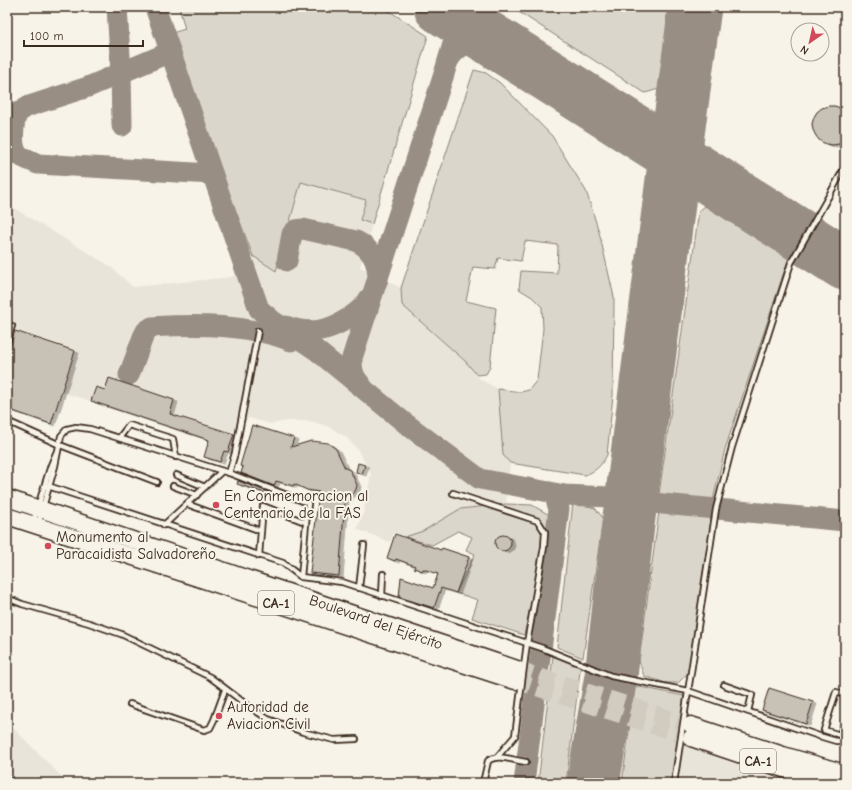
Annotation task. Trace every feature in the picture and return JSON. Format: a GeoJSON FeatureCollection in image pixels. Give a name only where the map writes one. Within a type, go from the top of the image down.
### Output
{"type":"FeatureCollection","features":[{"type":"Feature","properties":{"kind":"highway","name":"Boulevard del Ejército"},"geometry":{"type":"LineString","coordinates":[[7,498],[516,675],[7,516]]}},
{"type":"Feature","properties":{"kind":"highway","name":"CA-1"},"geometry":{"type":"LineString","coordinates":[[825,783],[691,731],[845,773]]}},
{"type":"Feature","properties":{"kind":"lane"},"geometry":{"type":"LineString","coordinates":[[674,783],[716,509],[732,447],[791,264],[845,167]]}},
{"type":"Feature","properties":{"kind":"lane"},"geometry":{"type":"LineString","coordinates":[[7,341],[12,326]]}},
{"type":"Feature","properties":{"kind":"lane"},"geometry":{"type":"LineString","coordinates":[[229,473],[236,453],[258,331]]}},
{"type":"Feature","properties":{"kind":"lane"},"geometry":{"type":"LineString","coordinates":[[7,421],[60,445],[157,482]]}},
{"type":"Feature","properties":{"kind":"lane"},"geometry":{"type":"LineString","coordinates":[[119,438],[129,425],[173,439],[176,457]]}},
{"type":"Feature","properties":{"kind":"lane"},"geometry":{"type":"LineString","coordinates":[[35,525],[47,486],[51,465],[60,445],[62,436],[67,429],[76,427],[90,429],[229,473],[308,503],[301,577]]}},
{"type":"Feature","properties":{"kind":"lane"},"geometry":{"type":"LineString","coordinates":[[164,525],[222,471]]}},
{"type":"Feature","properties":{"kind":"lane"},"geometry":{"type":"LineString","coordinates":[[176,475],[205,487]]}},
{"type":"Feature","properties":{"kind":"lane"},"geometry":{"type":"LineString","coordinates":[[47,486],[283,563],[301,577],[342,582],[528,643],[610,676],[688,691],[836,741],[845,741]]}},
{"type":"Feature","properties":{"kind":"lane"},"geometry":{"type":"LineString","coordinates":[[172,486],[197,495]]}},
{"type":"Feature","properties":{"kind":"lane"},"geometry":{"type":"LineString","coordinates":[[453,493],[538,522],[545,532],[515,736],[497,757]]}},
{"type":"Feature","properties":{"kind":"lane"},"geometry":{"type":"LineString","coordinates":[[187,504],[260,531]]}},
{"type":"Feature","properties":{"kind":"lane"},"geometry":{"type":"LineString","coordinates":[[259,556],[263,506],[305,522]]}},
{"type":"Feature","properties":{"kind":"lane"},"geometry":{"type":"LineString","coordinates":[[359,588],[364,545]]}},
{"type":"Feature","properties":{"kind":"lane"},"geometry":{"type":"LineString","coordinates":[[382,596],[383,574]]}},
{"type":"Feature","properties":{"kind":"lane"},"geometry":{"type":"LineString","coordinates":[[7,598],[22,604],[89,623],[121,634],[210,678],[268,719],[303,732],[334,740],[356,739]]}},
{"type":"Feature","properties":{"kind":"lane"},"geometry":{"type":"LineString","coordinates":[[724,685],[752,695],[748,711]]}},
{"type":"Feature","properties":{"kind":"lane"},"geometry":{"type":"LineString","coordinates":[[130,704],[204,730],[210,728],[225,690]]}},
{"type":"Feature","properties":{"kind":"lane"},"geometry":{"type":"LineString","coordinates":[[845,695],[836,692],[824,730],[840,735],[845,720]]}},
{"type":"Feature","properties":{"kind":"lane"},"geometry":{"type":"LineString","coordinates":[[483,783],[488,761],[491,759],[497,757],[526,762]]}},
{"type":"Feature","properties":{"kind":"lane"},"geometry":{"type":"LineString","coordinates":[[7,779],[12,783]]}},
{"type":"Feature","properties":{"kind":"shaded area"},"geometry":{"type":"Polygon","coordinates":[[[179,7],[383,7],[428,36],[372,224],[360,220],[366,200],[301,182],[276,271],[253,256],[169,34],[185,29],[179,7]]]}},
{"type":"Feature","properties":{"kind":"shaded area"},"geometry":{"type":"Polygon","coordinates":[[[511,7],[667,7],[665,76],[659,89],[645,93],[511,7]]]}},
{"type":"Feature","properties":{"kind":"shaded area"},"geometry":{"type":"Polygon","coordinates":[[[474,70],[486,73],[500,83],[552,136],[586,191],[599,232],[614,297],[613,395],[607,455],[598,468],[585,475],[510,463],[503,455],[498,389],[521,392],[529,390],[537,380],[543,329],[542,307],[532,297],[519,289],[521,271],[557,273],[558,245],[525,241],[521,261],[498,258],[495,269],[473,267],[466,301],[496,308],[490,367],[486,374],[477,375],[465,361],[402,305],[401,288],[474,70]]]}},
{"type":"Feature","properties":{"kind":"shaded area"},"geometry":{"type":"Polygon","coordinates":[[[301,182],[366,200],[360,219],[372,224],[360,267],[401,288],[402,305],[465,361],[481,380],[498,389],[503,455],[510,463],[506,504],[460,510],[423,531],[405,537],[394,533],[390,542],[357,529],[364,511],[371,474],[358,450],[346,437],[327,426],[310,421],[287,421],[271,424],[249,418],[234,434],[170,414],[174,400],[109,379],[105,390],[96,387],[91,401],[61,392],[15,331],[7,324],[7,204],[110,266],[133,287],[232,277],[253,256],[276,271],[301,182]]]}},
{"type":"Feature","properties":{"kind":"shaded area"},"geometry":{"type":"Polygon","coordinates":[[[705,206],[789,257],[725,449],[713,500],[659,494],[699,211],[705,206]]]}},
{"type":"Feature","properties":{"kind":"shaded area"},"geometry":{"type":"Polygon","coordinates":[[[573,502],[595,508],[603,518],[583,658],[557,647],[573,502]]]}},
{"type":"Feature","properties":{"kind":"shaded area"},"geometry":{"type":"Polygon","coordinates":[[[506,504],[532,505],[551,516],[524,635],[472,618],[478,600],[456,593],[475,554],[466,550],[472,537],[458,531],[432,545],[405,537],[423,531],[460,509],[506,504]]]}},
{"type":"Feature","properties":{"kind":"shaded area"},"geometry":{"type":"Polygon","coordinates":[[[659,511],[712,516],[688,673],[678,683],[666,683],[644,676],[639,661],[659,511]]]}},
{"type":"Feature","properties":{"kind":"shaded area"},"geometry":{"type":"Polygon","coordinates":[[[553,656],[581,663],[566,783],[538,783],[553,656]]]}},
{"type":"Feature","properties":{"kind":"shaded area"},"geometry":{"type":"Polygon","coordinates":[[[635,686],[684,696],[673,783],[622,783],[635,686]]]}},
{"type":"Feature","properties":{"kind":"shaded area"},"geometry":{"type":"Polygon","coordinates":[[[7,722],[68,783],[7,783],[7,722]]]}},
{"type":"Feature","properties":{"kind":"shaded area"},"geometry":{"type":"Polygon","coordinates":[[[681,743],[791,783],[677,783],[681,743]]]}},
{"type":"Feature","properties":{"kind":"building"},"geometry":{"type":"Polygon","coordinates":[[[835,106],[845,110],[845,141],[839,144],[826,144],[820,141],[813,130],[812,124],[817,112],[822,108],[835,106]]]}},
{"type":"Feature","properties":{"kind":"building"},"geometry":{"type":"Polygon","coordinates":[[[15,331],[75,351],[51,424],[7,409],[7,356],[15,331]]]}},
{"type":"Feature","properties":{"kind":"building"},"geometry":{"type":"Polygon","coordinates":[[[109,378],[174,400],[170,414],[234,434],[228,452],[224,451],[220,462],[204,457],[209,440],[91,401],[96,387],[105,390],[109,378]]]}},
{"type":"Feature","properties":{"kind":"building"},"geometry":{"type":"Polygon","coordinates":[[[252,425],[294,438],[291,447],[311,441],[328,443],[336,449],[345,468],[350,470],[357,485],[354,493],[349,496],[348,500],[345,499],[339,576],[310,573],[319,492],[307,490],[294,484],[293,486],[276,481],[274,486],[241,473],[243,467],[240,466],[252,425]]]}},
{"type":"Feature","properties":{"kind":"building"},"geometry":{"type":"Polygon","coordinates":[[[358,463],[365,465],[362,474],[356,472],[358,463]]]}},
{"type":"Feature","properties":{"kind":"building"},"geometry":{"type":"Polygon","coordinates":[[[238,481],[271,493],[271,495],[237,484],[238,481]]]}},
{"type":"Feature","properties":{"kind":"building"},"geometry":{"type":"Polygon","coordinates":[[[395,534],[441,550],[442,548],[469,557],[456,593],[441,588],[434,608],[399,597],[401,577],[433,588],[438,574],[423,569],[422,571],[414,568],[415,566],[396,559],[395,561],[387,558],[395,534]]]}},
{"type":"Feature","properties":{"kind":"building"},"geometry":{"type":"Polygon","coordinates":[[[500,535],[506,535],[511,540],[509,549],[506,551],[500,551],[495,546],[495,540],[500,535]]]}},
{"type":"Feature","properties":{"kind":"building"},"geometry":{"type":"Polygon","coordinates":[[[769,688],[813,702],[806,724],[762,710],[769,688]]]}},
{"type":"Feature","properties":{"kind":"taxiway"},"geometry":{"type":"LineString","coordinates":[[117,7],[121,73],[122,126]]}},
{"type":"Feature","properties":{"kind":"taxiway"},"geometry":{"type":"LineString","coordinates":[[155,7],[259,309],[273,321],[316,350],[405,423],[480,479],[565,495],[610,497],[618,495],[624,491],[635,473]]}},
{"type":"Feature","properties":{"kind":"taxiway"},"geometry":{"type":"LineString","coordinates":[[362,386],[354,373],[352,358],[444,74],[464,7]]}},
{"type":"Feature","properties":{"kind":"taxiway"},"geometry":{"type":"LineString","coordinates":[[448,61],[453,54],[464,45],[483,41],[497,43]]}},
{"type":"Feature","properties":{"kind":"taxiway"},"geometry":{"type":"LineString","coordinates":[[170,52],[88,87],[26,107],[18,113],[15,121],[14,138],[16,151],[20,156],[38,164],[212,174]]}},
{"type":"Feature","properties":{"kind":"taxiway"},"geometry":{"type":"LineString","coordinates":[[652,141],[668,138],[679,125]]}},
{"type":"Feature","properties":{"kind":"taxiway"},"geometry":{"type":"LineString","coordinates":[[652,141],[666,155],[673,172]]}},
{"type":"Feature","properties":{"kind":"taxiway"},"geometry":{"type":"LineString","coordinates":[[287,261],[292,234],[296,230],[303,229],[356,241],[362,244],[373,257],[377,267],[378,279]]}},
{"type":"Feature","properties":{"kind":"taxiway"},"geometry":{"type":"LineString","coordinates":[[286,326],[307,331],[326,329],[341,323],[355,314],[370,297]]}},
{"type":"Feature","properties":{"kind":"taxiway"},"geometry":{"type":"LineString","coordinates":[[129,375],[143,337],[146,331],[152,327],[222,326],[257,331],[291,341]]}},
{"type":"Feature","properties":{"kind":"taxiway"},"geometry":{"type":"LineString","coordinates":[[524,783],[559,509],[555,497],[550,492]]}},
{"type":"Feature","properties":{"kind":"taxiway"},"geometry":{"type":"LineString","coordinates":[[610,497],[619,502],[626,511],[628,525]]}},
{"type":"Feature","properties":{"kind":"taxiway"},"geometry":{"type":"LineString","coordinates":[[631,501],[845,521]]}},
{"type":"Feature","properties":{"kind":"runway"},"geometry":{"type":"LineString","coordinates":[[440,7],[845,264]]}},
{"type":"Feature","properties":{"kind":"runway"},"geometry":{"type":"LineString","coordinates":[[593,783],[611,676],[628,525],[695,7]]}},
{"type":"Feature","properties":{"kind":"tunnel"},"geometry":{"type":"LineString","coordinates":[[517,669],[691,725]]}},
{"type":"Feature","properties":{"kind":"tunnel"},"geometry":{"type":"LineString","coordinates":[[515,681],[691,738]]}},
{"type":"Feature","properties":{"kind":"place","name":"En Conmemoracion al Centenario de la FAS"},"geometry":{"type":"Point","coordinates":[216,505]}},
{"type":"Feature","properties":{"kind":"place","name":"Monumento al Paracaidista Salvadoreño"},"geometry":{"type":"Point","coordinates":[48,546]}},
{"type":"Feature","properties":{"kind":"place","name":"Autoridad de Aviacion Civil"},"geometry":{"type":"Point","coordinates":[219,716]}}]}
